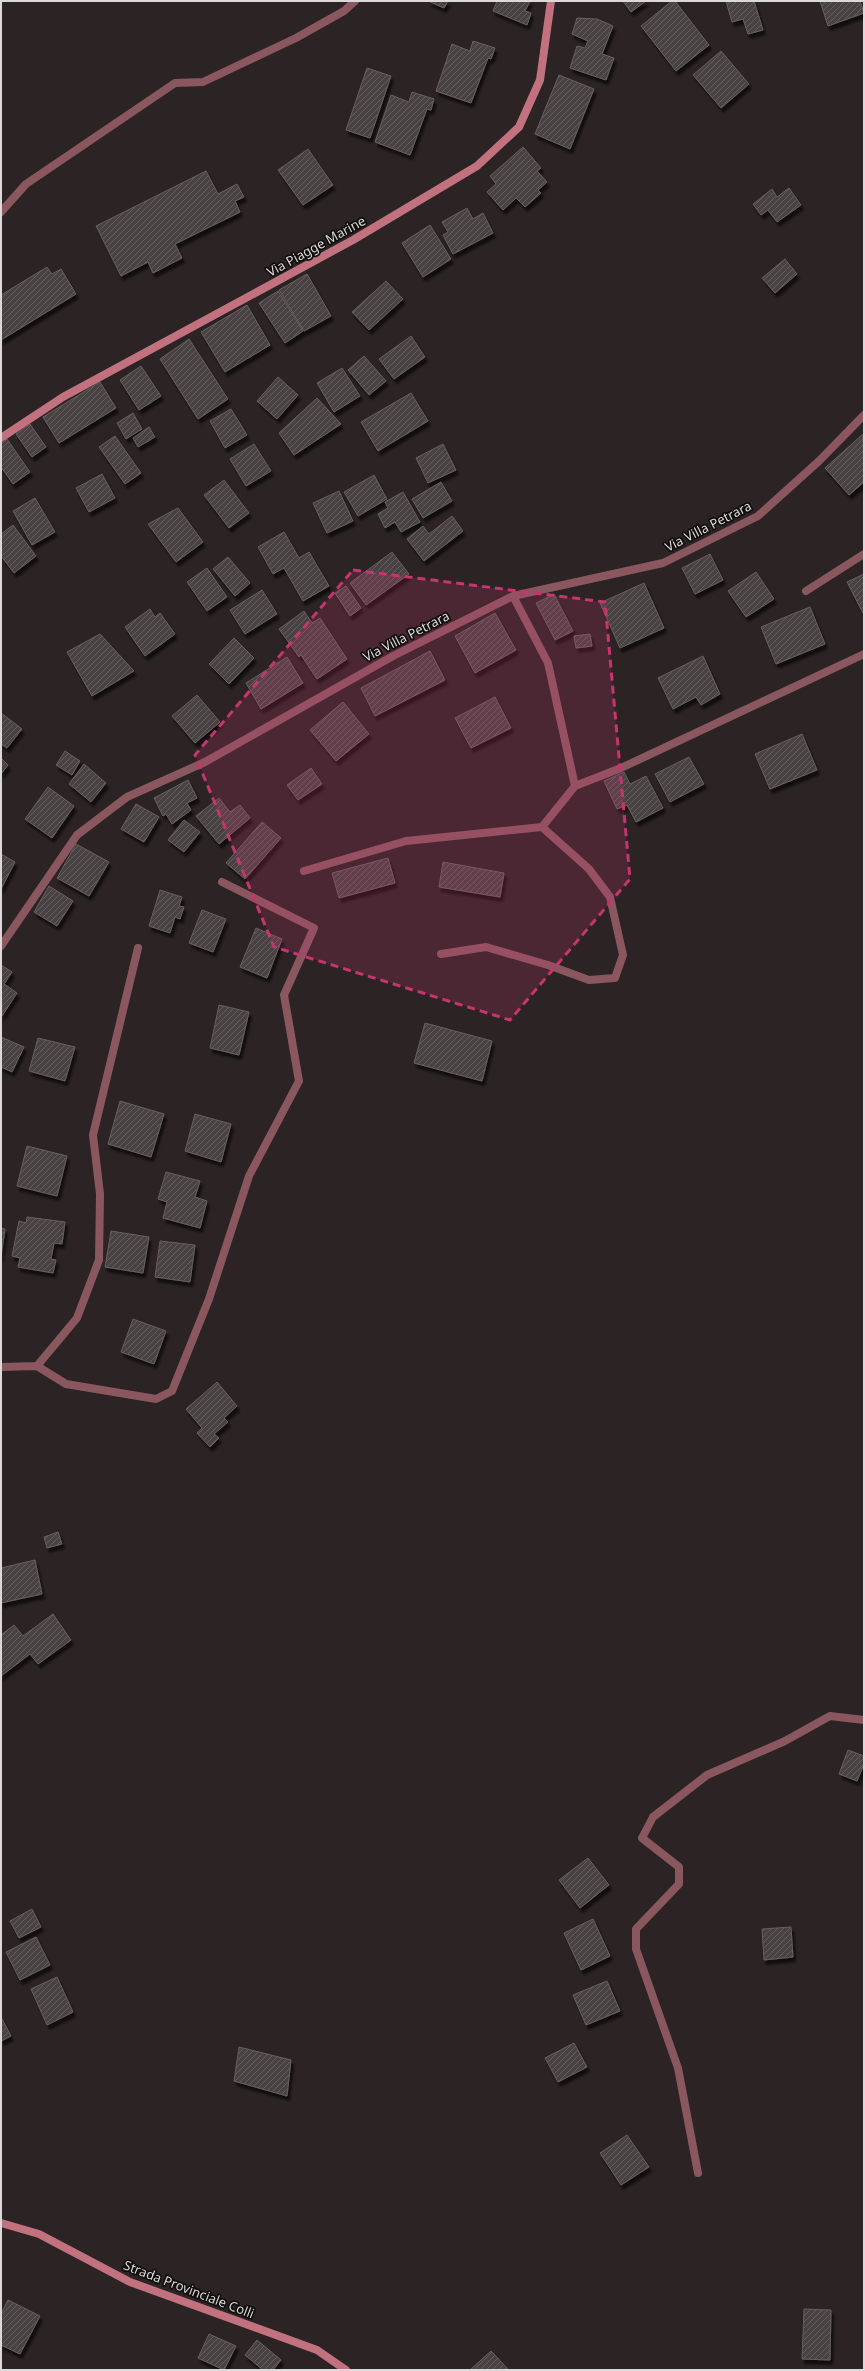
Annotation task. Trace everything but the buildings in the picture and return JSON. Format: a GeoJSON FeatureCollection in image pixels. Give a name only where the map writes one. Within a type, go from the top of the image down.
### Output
{"type":"FeatureCollection","features":[{"type":"Feature","properties":{"kind":"street"},"geometry":{"type":"LineString","coordinates":[[1,212],[26,184],[175,83],[203,82],[296,38],[344,11],[355,1]]}},
{"type":"Feature","properties":{"kind":"street","name":"Via Piagge Marine"},"geometry":{"type":"LineString","coordinates":[[1,438],[63,397],[353,240],[477,166],[519,127],[540,80],[551,1]]}},
{"type":"Feature","properties":{"kind":"street","name":"Via Villa Petrara"},"geometry":{"type":"LineString","coordinates":[[1,946],[77,835],[127,796],[205,762],[393,656],[513,596],[663,563],[758,516],[819,461],[864,415]]}},
{"type":"Feature","properties":{"kind":"street"},"geometry":{"type":"LineString","coordinates":[[806,591],[864,554]]}},
{"type":"Feature","properties":{"kind":"street"},"geometry":{"type":"LineString","coordinates":[[513,596],[548,663],[575,786]]}},
{"type":"Feature","properties":{"kind":"street"},"geometry":{"type":"LineString","coordinates":[[304,871],[406,841],[542,827],[575,786],[621,768],[864,654]]}},
{"type":"Feature","properties":{"kind":"street"},"geometry":{"type":"LineString","coordinates":[[441,954],[486,947],[548,965],[589,980],[615,978],[623,954],[610,897],[589,869],[542,827]]}},
{"type":"Feature","properties":{"kind":"street"},"geometry":{"type":"LineString","coordinates":[[1,1367],[38,1366],[66,1384],[156,1399],[172,1391],[209,1299],[249,1176],[299,1082],[284,995],[314,928],[222,882]]}},
{"type":"Feature","properties":{"kind":"street"},"geometry":{"type":"LineString","coordinates":[[38,1366],[77,1318],[99,1260],[100,1194],[93,1135],[138,948]]}},
{"type":"Feature","properties":{"kind":"street"},"geometry":{"type":"LineString","coordinates":[[698,2173],[678,2068],[636,1949],[636,1929],[679,1884],[678,1867],[642,1838],[654,1817],[707,1775],[786,1740],[830,1716],[864,1720]]}},
{"type":"Feature","properties":{"kind":"street","name":"Strada Provinciale Colli"},"geometry":{"type":"LineString","coordinates":[[1,2223],[38,2234],[130,2282],[317,2350],[346,2370]]}},
{"type":"Feature","properties":{"kind":"highlighted area"},"geometry":{"type":"Polygon","coordinates":[[[353,570],[605,602],[630,879],[510,1020],[274,947],[195,755],[353,570]]]}}]}
